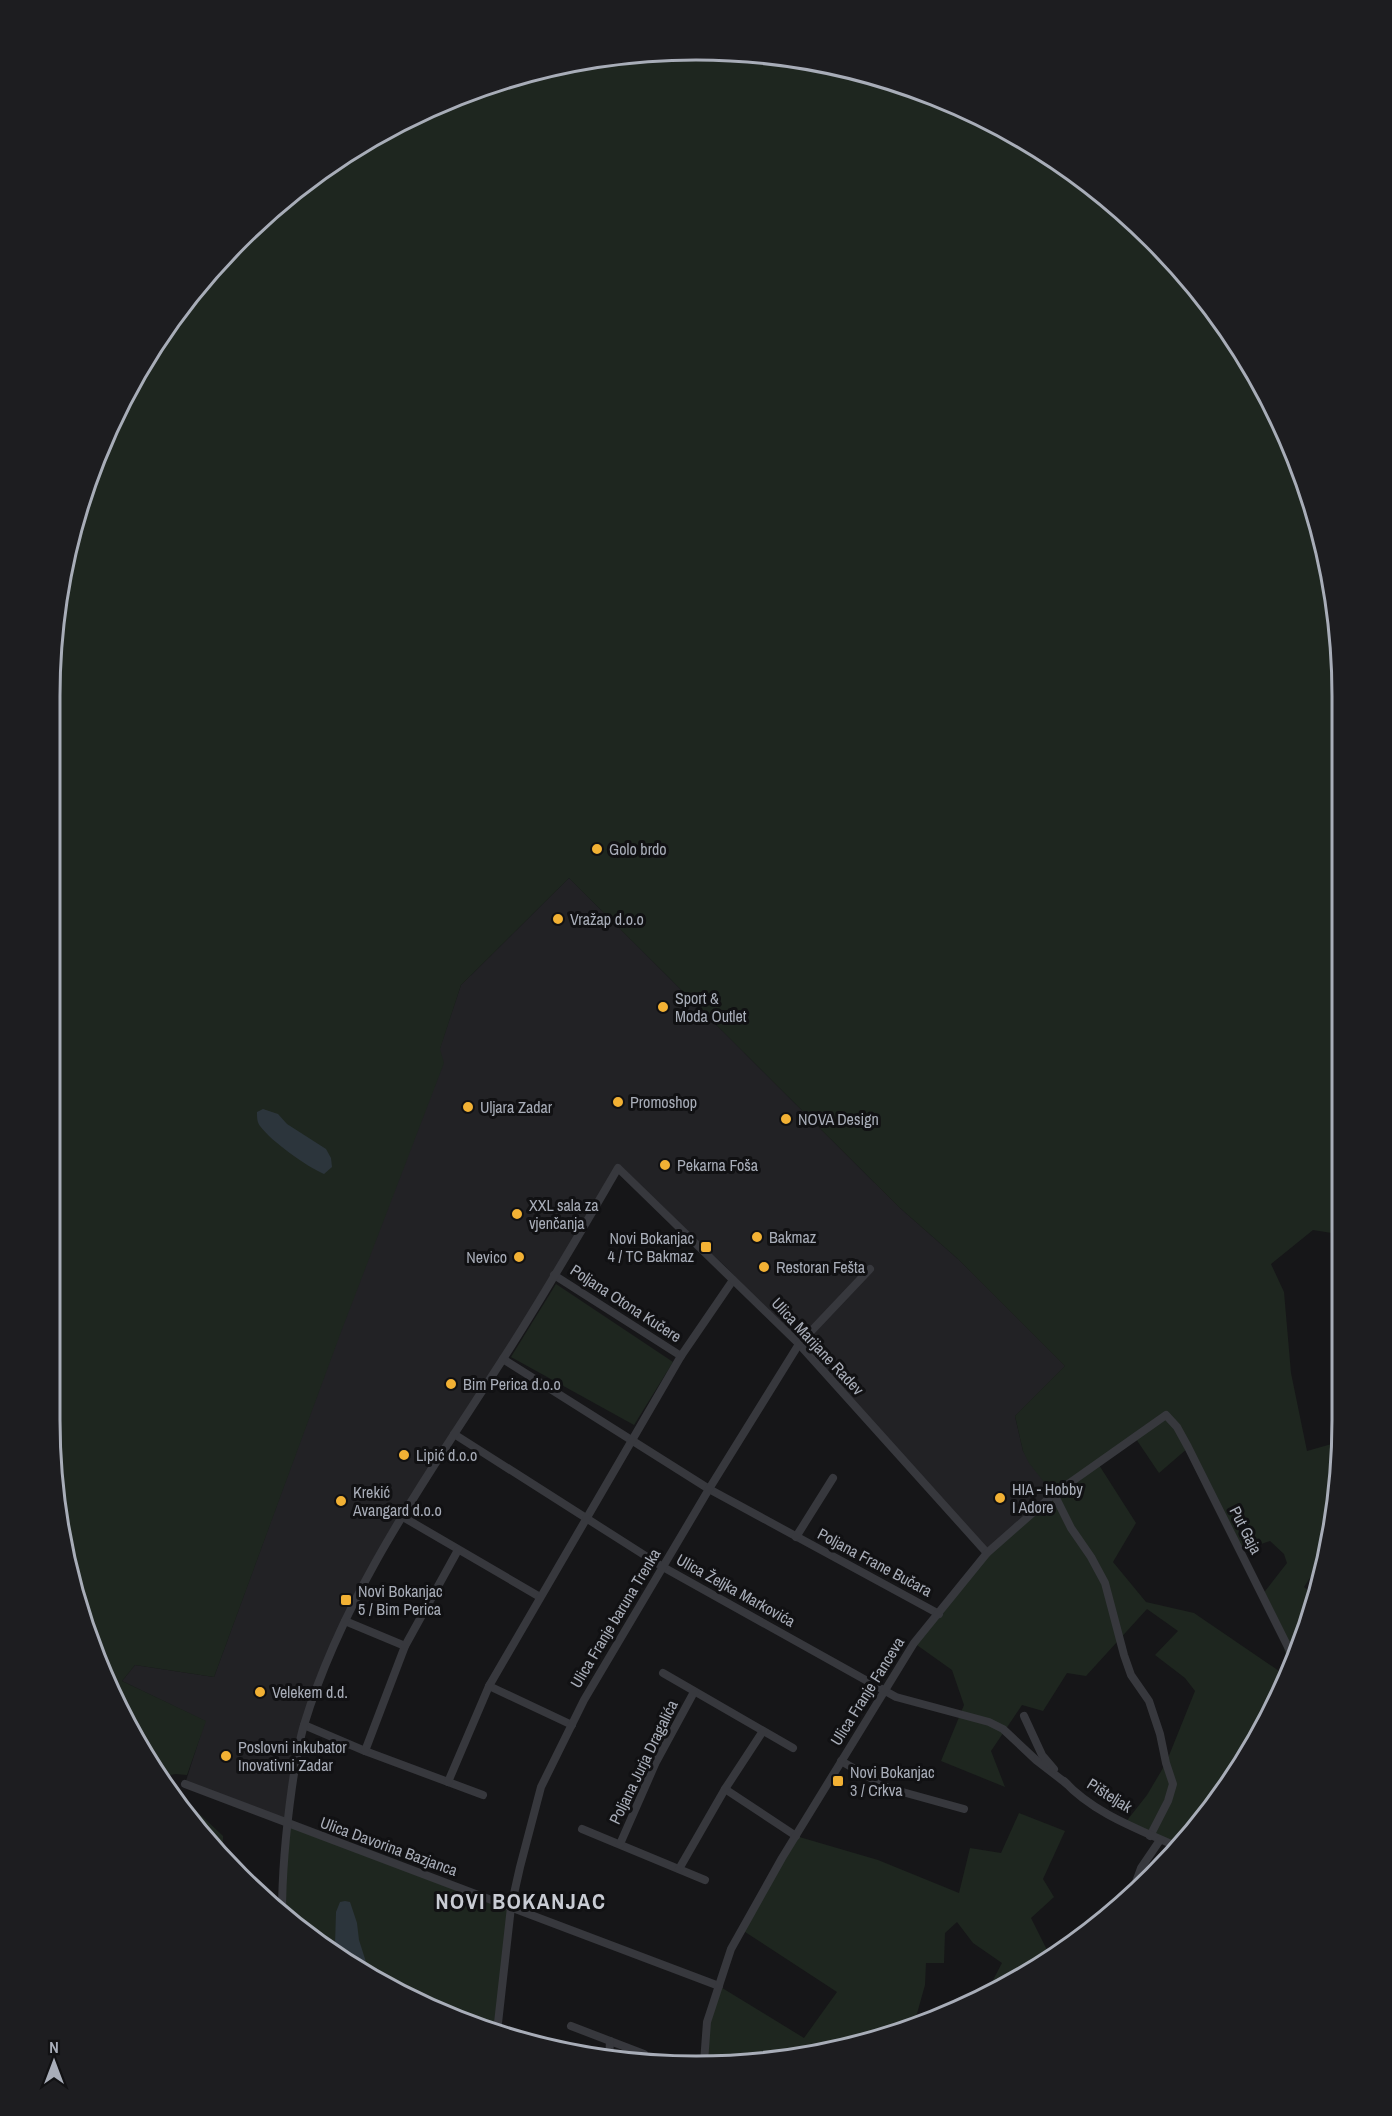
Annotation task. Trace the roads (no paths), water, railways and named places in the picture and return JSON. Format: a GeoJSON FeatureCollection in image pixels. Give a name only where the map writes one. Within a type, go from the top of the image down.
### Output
{"type":"FeatureCollection","features":[{"type":"Feature","properties":{"kind":"street","name":"Ulica Marijane Radev"},"geometry":{"type":"LineString","coordinates":[[554,1275],[618,1168],[799,1344],[987,1553]]}},
{"type":"Feature","properties":{"kind":"street","name":"Ulica Franje baruna Trenka"},"geometry":{"type":"LineString","coordinates":[[498,2024],[512,1907],[541,1787],[584,1700],[709,1489],[799,1344],[870,1269]]}},
{"type":"Feature","properties":{"kind":"street","name":"Poljana Otona Kučere"},"geometry":{"type":"LineString","coordinates":[[554,1275],[681,1356]]}},
{"type":"Feature","properties":{"kind":"street"},"geometry":{"type":"LineString","coordinates":[[282,1902],[282,1867],[297,1753],[304,1725],[329,1656],[363,1584],[554,1275]]}},
{"type":"Feature","properties":{"kind":"street","name":"Poljana Otona Kučere"},"geometry":{"type":"LineString","coordinates":[[448,1782],[489,1686],[681,1356],[733,1280]]}},
{"type":"Feature","properties":{"kind":"street"},"geometry":{"type":"LineString","coordinates":[[503,1359],[709,1489]]}},
{"type":"Feature","properties":{"kind":"street","name":"Ulica Franje Fanceva"},"geometry":{"type":"LineString","coordinates":[[704,2056],[707,2022],[732,1949],[796,1836],[914,1643],[987,1553],[1054,1494],[1166,1415]]}},
{"type":"Feature","properties":{"kind":"street","name":"Put Gaja"},"geometry":{"type":"LineString","coordinates":[[1166,1415],[1177,1427],[1188,1447],[1289,1649]]}},
{"type":"Feature","properties":{"kind":"street","name":"Ulica Željka Markovića"},"geometry":{"type":"LineString","coordinates":[[454,1434],[663,1567],[884,1691],[896,1697],[989,1722],[1003,1729],[1036,1760],[1067,1784]]}},
{"type":"Feature","properties":{"kind":"street","name":"Poljana Frane Bučara"},"geometry":{"type":"LineString","coordinates":[[796,1537],[833,1479]]}},
{"type":"Feature","properties":{"kind":"street","name":"Poljana Frane Bučara"},"geometry":{"type":"LineString","coordinates":[[709,1489],[939,1614]]}},
{"type":"Feature","properties":{"kind":"street"},"geometry":{"type":"LineString","coordinates":[[1054,1494],[1071,1528],[1091,1557],[1104,1583],[1131,1675],[1149,1701],[1160,1734],[1173,1784],[1168,1801],[1150,1836]]}},
{"type":"Feature","properties":{"kind":"street"},"geometry":{"type":"LineString","coordinates":[[403,1517],[540,1597]]}},
{"type":"Feature","properties":{"kind":"street"},"geometry":{"type":"LineString","coordinates":[[365,1751],[405,1646],[458,1550]]}},
{"type":"Feature","properties":{"kind":"street"},"geometry":{"type":"LineString","coordinates":[[345,1621],[405,1646]]}},
{"type":"Feature","properties":{"kind":"street"},"geometry":{"type":"LineString","coordinates":[[663,1673],[793,1748]]}},
{"type":"Feature","properties":{"kind":"street"},"geometry":{"type":"LineString","coordinates":[[489,1686],[572,1725]]}},
{"type":"Feature","properties":{"kind":"street","name":"Poljana Jurja Dragalića"},"geometry":{"type":"LineString","coordinates":[[620,1844],[656,1762],[694,1692]]}},
{"type":"Feature","properties":{"kind":"street","name":"Pišteljak"},"geometry":{"type":"LineString","coordinates":[[1024,1716],[1042,1755],[1067,1784],[1088,1803],[1150,1836],[1170,1844]]}},
{"type":"Feature","properties":{"kind":"street"},"geometry":{"type":"LineString","coordinates":[[304,1725],[365,1751],[483,1795]]}},
{"type":"Feature","properties":{"kind":"street"},"geometry":{"type":"LineString","coordinates":[[679,1869],[725,1789],[763,1731]]}},
{"type":"Feature","properties":{"kind":"street"},"geometry":{"type":"LineString","coordinates":[[841,1761],[888,1788],[964,1809]]}},
{"type":"Feature","properties":{"kind":"street","name":"Ulica Davorina Bazjanca"},"geometry":{"type":"LineString","coordinates":[[185,1784],[719,1986]]}},
{"type":"Feature","properties":{"kind":"street"},"geometry":{"type":"LineString","coordinates":[[725,1789],[796,1836]]}},
{"type":"Feature","properties":{"kind":"street","name":"Poljana Jurja Dragalića"},"geometry":{"type":"LineString","coordinates":[[582,1829],[705,1880]]}},
{"type":"Feature","properties":{"kind":"street"},"geometry":{"type":"LineString","coordinates":[[1138,1878],[1141,1868],[1161,1840]]}},
{"type":"Feature","properties":{"kind":"street"},"geometry":{"type":"LineString","coordinates":[[572,2026],[644,2054]]}},
{"type":"Feature","properties":{"kind":"street"},"geometry":{"type":"LineString","coordinates":[[609,2050],[610,2041]]}},
{"type":"Feature","properties":{"kind":"place","name":"Golo brdo"},"geometry":{"type":"Point","coordinates":[597,849]}},
{"type":"Feature","properties":{"kind":"place","name":"Vražap d.o.o"},"geometry":{"type":"Point","coordinates":[558,919]}},
{"type":"Feature","properties":{"kind":"place","name":"Sport & Moda Outlet"},"geometry":{"type":"Point","coordinates":[663,1007]}},
{"type":"Feature","properties":{"kind":"place","name":"Promoshop"},"geometry":{"type":"Point","coordinates":[618,1102]}},
{"type":"Feature","properties":{"kind":"place","name":"Uljara Zadar"},"geometry":{"type":"Point","coordinates":[468,1107]}},
{"type":"Feature","properties":{"kind":"place","name":"NOVA Design"},"geometry":{"type":"Point","coordinates":[786,1119]}},
{"type":"Feature","properties":{"kind":"place","name":"Pekarna Foša"},"geometry":{"type":"Point","coordinates":[665,1165]}},
{"type":"Feature","properties":{"kind":"place","name":"XXL sala za vjenčanja"},"geometry":{"type":"Point","coordinates":[517,1214]}},
{"type":"Feature","properties":{"kind":"place","name":"Bakmaz"},"geometry":{"type":"Point","coordinates":[757,1237]}},
{"type":"Feature","properties":{"kind":"place","name":"Novi Bokanjac 4 / TC Bakmaz"},"geometry":{"type":"Point","coordinates":[706,1247]}},
{"type":"Feature","properties":{"kind":"place","name":"Nevico"},"geometry":{"type":"Point","coordinates":[519,1257]}},
{"type":"Feature","properties":{"kind":"place","name":"Restoran Fešta"},"geometry":{"type":"Point","coordinates":[764,1267]}},
{"type":"Feature","properties":{"kind":"place","name":"Bim Perica d.o.o"},"geometry":{"type":"Point","coordinates":[451,1384]}},
{"type":"Feature","properties":{"kind":"place","name":"Lipić d.o.o"},"geometry":{"type":"Point","coordinates":[404,1455]}},
{"type":"Feature","properties":{"kind":"place","name":"HIA - Hobby I Adore"},"geometry":{"type":"Point","coordinates":[1000,1498]}},
{"type":"Feature","properties":{"kind":"place","name":"Krekić Avangard d.o.o"},"geometry":{"type":"Point","coordinates":[341,1501]}},
{"type":"Feature","properties":{"kind":"place","name":"Novi Bokanjac 5 / Bim Perica"},"geometry":{"type":"Point","coordinates":[346,1600]}},
{"type":"Feature","properties":{"kind":"place","name":"Velekem d.d."},"geometry":{"type":"Point","coordinates":[260,1692]}},
{"type":"Feature","properties":{"kind":"place","name":"Poslovni inkubator Inovativni Zadar"},"geometry":{"type":"Point","coordinates":[226,1756]}},
{"type":"Feature","properties":{"kind":"place","name":"Novi Bokanjac 3 / Crkva"},"geometry":{"type":"Point","coordinates":[838,1781]}},
{"type":"Feature","properties":{"kind":"district","name":"NOVI BOKANJAC"},"geometry":{"type":"Point","coordinates":[521,1901]}}]}
